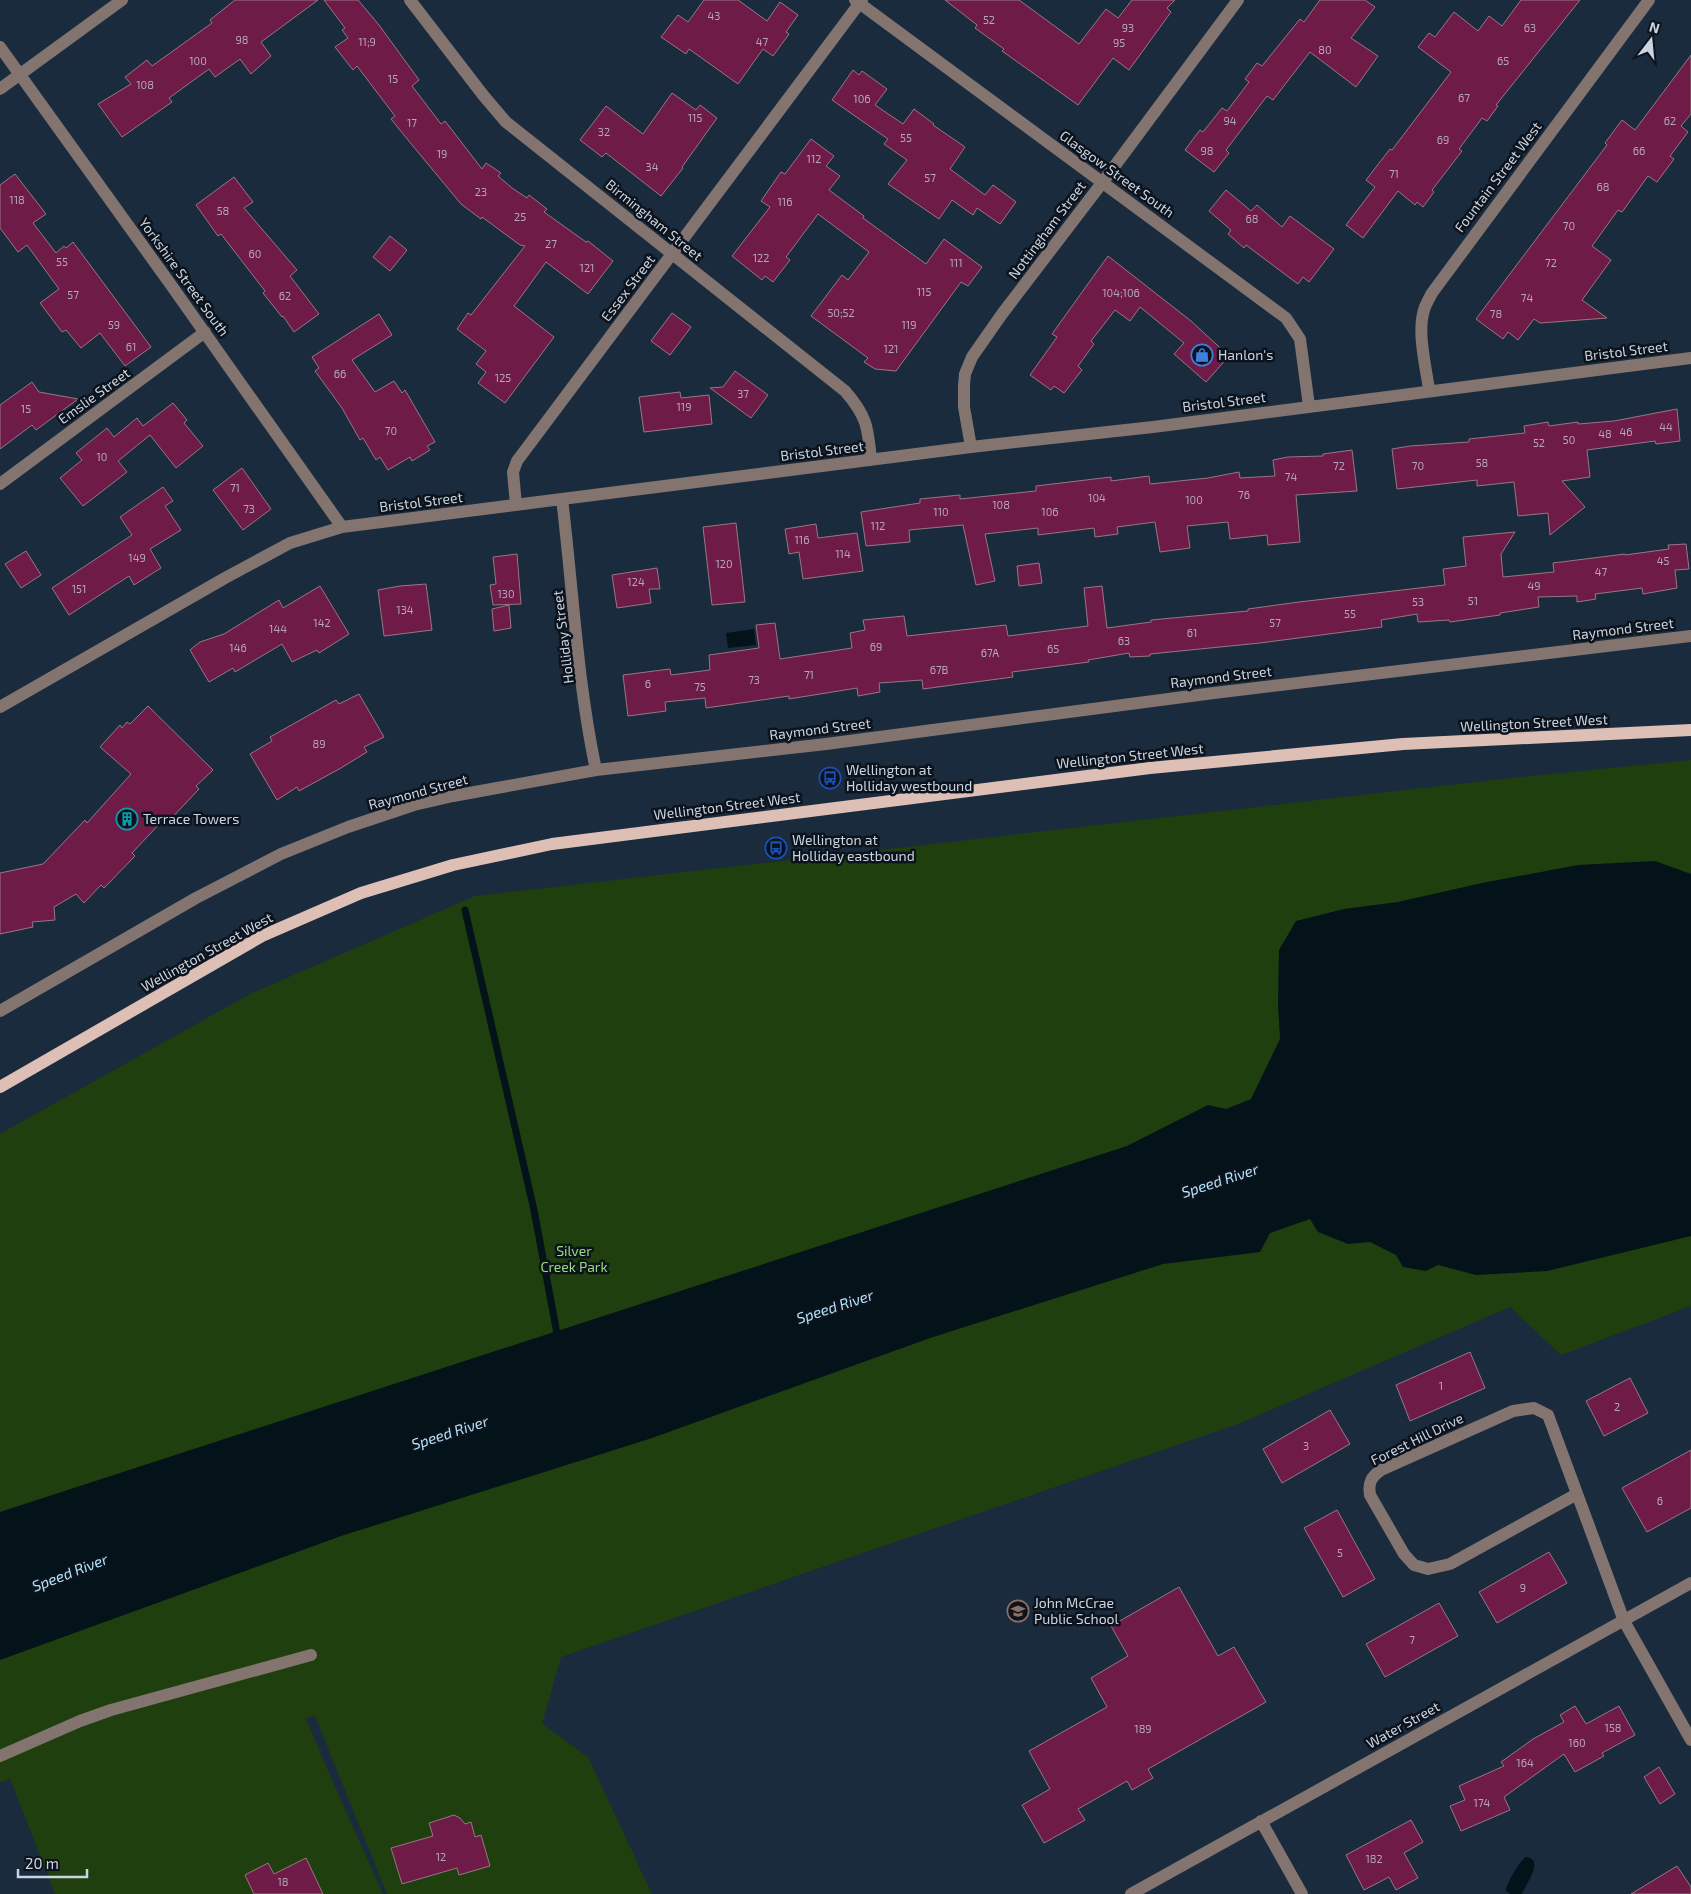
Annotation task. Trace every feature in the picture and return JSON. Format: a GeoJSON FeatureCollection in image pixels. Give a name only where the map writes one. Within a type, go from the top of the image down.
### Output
{"type":"FeatureCollection","features":[{"type":"Feature","properties":{"kind":"main road","name":"Wellington Street West"},"geometry":{"type":"LineString","coordinates":[[0,1087],[262,936],[361,893],[453,865],[527,849],[1160,767],[1403,744],[1691,730]]}},
{"type":"Feature","properties":{"kind":"street"},"geometry":{"type":"LineString","coordinates":[[0,89],[122,0]]}},
{"type":"Feature","properties":{"kind":"street","name":"Birmingham Street"},"geometry":{"type":"LineString","coordinates":[[410,0],[506,122],[845,391],[862,414],[868,430],[871,460]]}},
{"type":"Feature","properties":{"kind":"street","name":"Nottingham Street"},"geometry":{"type":"LineString","coordinates":[[971,447],[964,407],[964,390],[965,374],[972,358],[1002,314],[1238,0]]}},
{"type":"Feature","properties":{"kind":"street","name":"Fountain Street West"},"geometry":{"type":"LineString","coordinates":[[1429,390],[1422,319],[1432,292],[1649,0]]}},
{"type":"Feature","properties":{"kind":"street","name":"Essex Street"},"geometry":{"type":"LineString","coordinates":[[516,505],[513,472],[517,462],[859,1]]}},
{"type":"Feature","properties":{"kind":"street","name":"Glasgow Street South"},"geometry":{"type":"LineString","coordinates":[[859,1],[1286,318],[1300,339],[1309,406]]}},
{"type":"Feature","properties":{"kind":"street","name":"Yorkshire Street South"},"geometry":{"type":"LineString","coordinates":[[0,46],[342,527]]}},
{"type":"Feature","properties":{"kind":"street","name":"Emslie Street"},"geometry":{"type":"LineString","coordinates":[[0,484],[205,332]]}},
{"type":"Feature","properties":{"kind":"street","name":"Bristol Street"},"geometry":{"type":"LineString","coordinates":[[0,707],[225,578],[290,543],[342,527],[971,447],[1153,427],[1429,390],[1691,358]]}},
{"type":"Feature","properties":{"kind":"street","name":"Holliday Street"},"geometry":{"type":"LineString","coordinates":[[562,499],[591,747],[596,770]]}},
{"type":"Feature","properties":{"kind":"street","name":"Raymond Street"},"geometry":{"type":"LineString","coordinates":[[0,1011],[196,898],[281,854],[348,827],[453,796],[596,770],[826,744],[1214,693],[1691,636]]}},
{"type":"Feature","properties":{"kind":"street","name":"Forest Hill Drive"},"geometry":{"type":"LineString","coordinates":[[1577,1494],[1450,1564],[1428,1569],[1414,1565],[1404,1554],[1370,1495],[1368,1485],[1372,1476],[1381,1470],[1513,1411],[1534,1408],[1548,1415],[1624,1621],[1691,1740]]}},
{"type":"Feature","properties":{"kind":"street","name":"Water Street"},"geometry":{"type":"LineString","coordinates":[[1131,1894],[1691,1583]]}},
{"type":"Feature","properties":{"kind":"street"},"geometry":{"type":"LineString","coordinates":[[0,1756],[72,1724],[111,1710],[311,1656]]}},
{"type":"Feature","properties":{"kind":"street"},"geometry":{"type":"LineString","coordinates":[[1261,1821],[1302,1894]]}},
{"type":"Feature","properties":{"kind":"green space","name":"Silver Creek Park"},"geometry":{"type":"Polygon","coordinates":[[[1691,760],[1691,1306],[1561,1355],[1510,1307],[1238,1424],[561,1657],[542,1724],[588,1757],[652,1894],[387,1894],[315,1716],[306,1718],[383,1894],[55,1894],[10,1778],[0,1783],[0,1134],[250,994],[475,896],[1502,779],[1691,760]]]}},
{"type":"Feature","properties":{"kind":"water"},"geometry":{"type":"Polygon","coordinates":[[[754,629],[756,645],[728,648],[726,633],[754,629]]]}},
{"type":"Feature","properties":{"kind":"water","name":"Speed River"},"geometry":{"type":"Polygon","coordinates":[[[1655,861],[1691,874],[1691,1236],[1547,1271],[1476,1275],[1438,1265],[1426,1271],[1403,1267],[1396,1255],[1370,1242],[1348,1244],[1318,1232],[1310,1219],[1270,1233],[1260,1252],[1163,1264],[930,1338],[652,1438],[341,1536],[0,1660],[0,1512],[1127,1146],[1208,1105],[1226,1109],[1251,1099],[1280,1039],[1278,1004],[1279,950],[1296,921],[1344,909],[1398,902],[1482,883],[1578,865],[1655,861]]]}},
{"type":"Feature","properties":{"kind":"water"},"geometry":{"type":"Polygon","coordinates":[[[1526,1857],[1534,1862],[1533,1873],[1522,1894],[1510,1894],[1506,1891],[1508,1883],[1517,1867],[1526,1857]]]}},
{"type":"Feature","properties":{"kind":"building"},"geometry":{"type":"Polygon","coordinates":[[[235,0],[318,0],[261,42],[271,56],[251,74],[240,59],[215,77],[209,69],[169,98],[172,102],[122,137],[98,104],[131,84],[125,77],[147,60],[152,66],[212,23],[210,20],[235,0]]]}},
{"type":"Feature","properties":{"kind":"building"},"geometry":{"type":"Polygon","coordinates":[[[324,0],[358,0],[379,25],[419,80],[412,86],[441,124],[445,121],[482,169],[486,163],[501,173],[498,176],[512,188],[527,198],[529,195],[547,209],[544,212],[586,242],[588,241],[613,261],[588,294],[546,262],[514,306],[554,337],[505,403],[478,383],[486,372],[476,364],[486,351],[457,329],[468,313],[471,315],[525,246],[520,245],[461,204],[408,140],[391,119],[395,116],[357,66],[353,70],[335,47],[348,38],[342,30],[345,28],[324,0]]]}},
{"type":"Feature","properties":{"kind":"building"},"geometry":{"type":"Polygon","coordinates":[[[704,0],[738,0],[767,21],[780,2],[798,15],[786,32],[789,34],[773,56],[763,49],[738,84],[689,49],[686,54],[661,37],[678,15],[688,22],[704,0]]]}},
{"type":"Feature","properties":{"kind":"building"},"geometry":{"type":"Polygon","coordinates":[[[945,0],[1019,0],[1079,44],[1106,9],[1118,18],[1132,0],[1175,0],[1167,8],[1171,12],[1129,70],[1113,58],[1078,105],[1002,51],[1004,49],[975,28],[977,25],[945,0]]]}},
{"type":"Feature","properties":{"kind":"building"},"geometry":{"type":"Polygon","coordinates":[[[1320,0],[1365,0],[1375,7],[1351,38],[1378,56],[1356,87],[1310,52],[1273,100],[1267,96],[1226,150],[1229,153],[1214,172],[1185,150],[1200,130],[1203,132],[1222,108],[1227,111],[1249,82],[1245,79],[1257,63],[1262,66],[1300,19],[1304,22],[1320,0]]]}},
{"type":"Feature","properties":{"kind":"building"},"geometry":{"type":"Polygon","coordinates":[[[1521,0],[1580,0],[1496,105],[1498,106],[1487,121],[1482,118],[1459,149],[1462,151],[1432,190],[1434,192],[1423,207],[1417,202],[1415,205],[1398,191],[1363,238],[1346,225],[1375,187],[1366,180],[1390,149],[1392,150],[1451,72],[1418,47],[1429,33],[1435,37],[1454,12],[1478,31],[1489,16],[1502,26],[1521,0]]]}},
{"type":"Feature","properties":{"kind":"building"},"geometry":{"type":"Polygon","coordinates":[[[1691,55],[1691,114],[1681,126],[1688,132],[1670,156],[1674,159],[1657,182],[1648,176],[1622,212],[1618,210],[1592,246],[1611,260],[1582,300],[1607,318],[1540,323],[1534,319],[1518,340],[1508,332],[1503,339],[1476,319],[1607,145],[1605,143],[1622,120],[1635,130],[1691,55]]]}},
{"type":"Feature","properties":{"kind":"building"},"geometry":{"type":"Polygon","coordinates":[[[853,70],[859,75],[862,71],[887,89],[875,105],[903,124],[914,109],[965,147],[950,169],[985,195],[993,185],[1016,202],[1000,224],[977,208],[973,215],[952,200],[939,219],[888,184],[907,160],[884,144],[888,139],[832,100],[853,70]]]}},
{"type":"Feature","properties":{"kind":"building"},"geometry":{"type":"Polygon","coordinates":[[[672,93],[696,110],[700,105],[717,118],[683,168],[661,196],[606,153],[602,157],[580,140],[606,106],[643,134],[672,93]]]}},
{"type":"Feature","properties":{"kind":"building"},"geometry":{"type":"Polygon","coordinates":[[[811,139],[834,156],[826,166],[840,176],[829,190],[864,216],[863,218],[926,264],[944,239],[982,267],[968,286],[961,282],[896,371],[875,369],[864,362],[868,358],[811,316],[842,275],[848,280],[869,252],[818,214],[786,257],[790,260],[773,282],[765,276],[762,280],[732,256],[770,207],[761,201],[781,172],[785,174],[811,139]]]}},
{"type":"Feature","properties":{"kind":"building"},"geometry":{"type":"Polygon","coordinates":[[[15,174],[46,214],[33,223],[56,253],[64,246],[66,248],[73,242],[151,347],[125,366],[100,333],[81,348],[66,330],[62,332],[40,303],[59,289],[27,245],[18,252],[0,228],[0,185],[15,174]]]}},
{"type":"Feature","properties":{"kind":"building"},"geometry":{"type":"Polygon","coordinates":[[[234,177],[253,202],[244,208],[297,270],[290,276],[319,314],[294,332],[263,293],[265,291],[221,234],[218,236],[196,205],[234,177]]]}},
{"type":"Feature","properties":{"kind":"building"},"geometry":{"type":"Polygon","coordinates":[[[1226,190],[1251,211],[1257,205],[1282,227],[1290,216],[1334,249],[1309,282],[1303,277],[1298,284],[1246,245],[1244,248],[1228,234],[1231,230],[1209,211],[1226,190]]]}},
{"type":"Feature","properties":{"kind":"building"},"geometry":{"type":"Polygon","coordinates":[[[390,236],[407,250],[390,271],[373,257],[390,236]]]}},
{"type":"Feature","properties":{"kind":"building"},"geometry":{"type":"Polygon","coordinates":[[[1108,256],[1191,321],[1229,356],[1206,382],[1174,354],[1184,343],[1140,307],[1130,321],[1115,310],[1091,341],[1094,344],[1078,366],[1082,370],[1064,393],[1054,386],[1051,390],[1030,375],[1057,337],[1052,334],[1108,256]]]}},
{"type":"Feature","properties":{"kind":"building"},"geometry":{"type":"Polygon","coordinates":[[[672,313],[691,327],[670,355],[651,341],[672,313]]]}},
{"type":"Feature","properties":{"kind":"building"},"geometry":{"type":"Polygon","coordinates":[[[379,314],[392,335],[352,360],[375,392],[394,381],[402,393],[405,390],[435,442],[427,446],[430,450],[412,461],[410,457],[388,470],[380,457],[376,460],[363,438],[360,440],[342,408],[315,371],[319,368],[312,357],[379,314]]]}},
{"type":"Feature","properties":{"kind":"building"},"geometry":{"type":"Polygon","coordinates":[[[735,371],[768,395],[751,418],[710,388],[723,387],[735,371]]]}},
{"type":"Feature","properties":{"kind":"building"},"geometry":{"type":"Polygon","coordinates":[[[32,382],[39,392],[78,399],[36,430],[32,425],[0,449],[0,405],[32,382]]]}},
{"type":"Feature","properties":{"kind":"building"},"geometry":{"type":"Polygon","coordinates":[[[680,392],[681,398],[709,395],[712,424],[644,432],[639,397],[680,392]]]}},
{"type":"Feature","properties":{"kind":"building"},"geometry":{"type":"Polygon","coordinates":[[[173,403],[187,420],[184,423],[203,446],[176,468],[150,435],[118,461],[127,472],[83,506],[60,478],[82,460],[76,453],[107,428],[114,437],[137,418],[143,426],[173,403]]]}},
{"type":"Feature","properties":{"kind":"building"},"geometry":{"type":"Polygon","coordinates":[[[1677,409],[1680,441],[1656,444],[1655,441],[1587,450],[1590,477],[1562,481],[1585,507],[1550,535],[1548,513],[1518,516],[1514,482],[1477,486],[1477,480],[1397,489],[1392,449],[1469,442],[1469,439],[1525,433],[1524,426],[1548,422],[1549,426],[1578,422],[1578,424],[1614,421],[1677,409]]]}},
{"type":"Feature","properties":{"kind":"building"},"geometry":{"type":"Polygon","coordinates":[[[1352,450],[1357,491],[1296,495],[1300,542],[1268,545],[1267,535],[1230,539],[1228,522],[1187,526],[1190,548],[1160,552],[1155,522],[1117,527],[1118,534],[1095,537],[1094,528],[1038,535],[1038,528],[985,534],[995,581],[976,585],[963,525],[909,530],[910,542],[866,546],[861,512],[920,503],[920,499],[960,495],[960,499],[1036,491],[1036,486],[1111,477],[1111,481],[1149,476],[1150,484],[1208,478],[1239,472],[1240,478],[1275,476],[1273,460],[1288,457],[1323,456],[1323,454],[1352,450]]]}},
{"type":"Feature","properties":{"kind":"building"},"geometry":{"type":"Polygon","coordinates":[[[242,468],[271,509],[243,530],[213,490],[242,468]]]}},
{"type":"Feature","properties":{"kind":"building"},"geometry":{"type":"Polygon","coordinates":[[[163,487],[173,501],[165,506],[181,530],[150,549],[161,568],[134,585],[129,576],[69,615],[52,588],[132,535],[120,517],[163,487]]]}},
{"type":"Feature","properties":{"kind":"building"},"geometry":{"type":"Polygon","coordinates":[[[736,523],[745,602],[712,605],[703,527],[736,523]]]}},
{"type":"Feature","properties":{"kind":"building"},"geometry":{"type":"Polygon","coordinates":[[[816,524],[818,538],[857,533],[863,571],[803,579],[799,552],[789,554],[785,529],[816,524]]]}},
{"type":"Feature","properties":{"kind":"building"},"geometry":{"type":"Polygon","coordinates":[[[1515,532],[1501,554],[1503,577],[1554,572],[1553,563],[1669,549],[1668,545],[1686,544],[1689,569],[1675,570],[1677,588],[1643,594],[1642,588],[1595,594],[1596,599],[1577,602],[1577,596],[1538,597],[1539,607],[1450,622],[1449,620],[1418,622],[1417,614],[1381,620],[1382,627],[1260,643],[1150,654],[1150,656],[1130,657],[1129,653],[1088,660],[1089,662],[1012,672],[1013,677],[923,689],[922,680],[879,683],[880,692],[858,696],[857,688],[789,699],[789,696],[706,708],[705,698],[665,702],[666,711],[628,716],[623,675],[670,669],[671,675],[710,670],[709,655],[759,648],[756,625],[775,623],[780,659],[852,648],[850,633],[865,630],[863,620],[904,616],[907,636],[1006,625],[1008,636],[1088,626],[1084,588],[1102,586],[1107,628],[1151,622],[1151,620],[1248,611],[1248,609],[1299,602],[1445,585],[1443,569],[1466,566],[1463,537],[1515,532]]]}},
{"type":"Feature","properties":{"kind":"building"},"geometry":{"type":"Polygon","coordinates":[[[26,551],[41,575],[21,588],[5,564],[26,551]]]}},
{"type":"Feature","properties":{"kind":"building"},"geometry":{"type":"Polygon","coordinates":[[[517,554],[521,604],[493,605],[490,585],[496,584],[493,557],[517,554]]]}},
{"type":"Feature","properties":{"kind":"building"},"geometry":{"type":"Polygon","coordinates":[[[1039,563],[1042,583],[1019,586],[1017,566],[1039,563]]]}},
{"type":"Feature","properties":{"kind":"building"},"geometry":{"type":"Polygon","coordinates":[[[657,568],[660,589],[649,589],[651,603],[617,608],[612,575],[657,568]]]}},
{"type":"Feature","properties":{"kind":"building"},"geometry":{"type":"Polygon","coordinates":[[[426,584],[432,630],[384,636],[378,590],[426,584]]]}},
{"type":"Feature","properties":{"kind":"building"},"geometry":{"type":"Polygon","coordinates":[[[320,586],[349,634],[319,653],[317,650],[292,662],[282,644],[235,672],[233,668],[209,682],[190,650],[200,642],[224,634],[279,600],[283,608],[320,586]]]}},
{"type":"Feature","properties":{"kind":"building"},"geometry":{"type":"Polygon","coordinates":[[[509,605],[511,628],[494,631],[492,609],[509,605]]]}},
{"type":"Feature","properties":{"kind":"building"},"geometry":{"type":"Polygon","coordinates":[[[359,694],[384,737],[364,747],[367,752],[341,768],[299,791],[297,787],[277,800],[250,754],[272,741],[270,737],[336,700],[339,704],[359,694]]]}},
{"type":"Feature","properties":{"kind":"building","name":"Terrace Towers"},"geometry":{"type":"Polygon","coordinates":[[[148,706],[213,770],[196,786],[199,789],[168,822],[165,818],[132,853],[135,856],[104,888],[101,885],[84,903],[76,894],[54,907],[55,920],[32,922],[33,927],[0,934],[0,873],[43,864],[85,820],[87,823],[131,774],[100,747],[120,725],[122,728],[127,722],[130,724],[148,706]]]}},
{"type":"Feature","properties":{"kind":"building"},"geometry":{"type":"Polygon","coordinates":[[[1470,1352],[1485,1388],[1410,1421],[1396,1385],[1470,1352]]]}},
{"type":"Feature","properties":{"kind":"building"},"geometry":{"type":"Polygon","coordinates":[[[1630,1378],[1648,1413],[1604,1436],[1586,1401],[1630,1378]]]}},
{"type":"Feature","properties":{"kind":"building"},"geometry":{"type":"Polygon","coordinates":[[[1330,1410],[1350,1444],[1282,1483],[1263,1449],[1330,1410]]]}},
{"type":"Feature","properties":{"kind":"building"},"geometry":{"type":"Polygon","coordinates":[[[1691,1450],[1691,1508],[1647,1532],[1622,1488],[1691,1450]]]}},
{"type":"Feature","properties":{"kind":"building"},"geometry":{"type":"Polygon","coordinates":[[[1337,1510],[1375,1579],[1343,1597],[1304,1528],[1337,1510]]]}},
{"type":"Feature","properties":{"kind":"building"},"geometry":{"type":"Polygon","coordinates":[[[1549,1552],[1567,1583],[1497,1623],[1479,1592],[1549,1552]]]}},
{"type":"Feature","properties":{"kind":"building"},"geometry":{"type":"Polygon","coordinates":[[[1179,1587],[1218,1656],[1234,1647],[1266,1702],[1148,1769],[1153,1778],[1132,1790],[1127,1781],[1078,1809],[1085,1820],[1044,1843],[1022,1805],[1050,1789],[1029,1751],[1107,1707],[1091,1678],[1128,1656],[1111,1626],[1179,1587]]]}},
{"type":"Feature","properties":{"kind":"building"},"geometry":{"type":"Polygon","coordinates":[[[1439,1603],[1458,1636],[1385,1677],[1366,1644],[1439,1603]]]}},
{"type":"Feature","properties":{"kind":"building"},"geometry":{"type":"Polygon","coordinates":[[[1575,1706],[1586,1724],[1619,1706],[1635,1735],[1602,1753],[1604,1756],[1575,1772],[1564,1754],[1504,1797],[1510,1810],[1461,1831],[1450,1806],[1465,1800],[1459,1786],[1504,1766],[1501,1762],[1533,1739],[1564,1722],[1560,1715],[1575,1706]]]}},
{"type":"Feature","properties":{"kind":"building"},"geometry":{"type":"Polygon","coordinates":[[[1659,1767],[1675,1794],[1660,1804],[1644,1777],[1659,1767]]]}},
{"type":"Feature","properties":{"kind":"building"},"geometry":{"type":"Polygon","coordinates":[[[454,1815],[465,1824],[471,1822],[475,1837],[481,1835],[490,1866],[459,1875],[457,1868],[402,1884],[391,1848],[433,1836],[429,1823],[454,1815]]]}},
{"type":"Feature","properties":{"kind":"building"},"geometry":{"type":"Polygon","coordinates":[[[1411,1820],[1423,1842],[1404,1853],[1418,1878],[1396,1890],[1389,1877],[1364,1890],[1346,1855],[1411,1820]]]}},
{"type":"Feature","properties":{"kind":"building"},"geometry":{"type":"Polygon","coordinates":[[[306,1858],[323,1894],[254,1894],[245,1875],[268,1863],[274,1874],[306,1858]]]}},
{"type":"Feature","properties":{"kind":"building"},"geometry":{"type":"Polygon","coordinates":[[[1677,1866],[1691,1887],[1691,1894],[1631,1894],[1677,1866]]]}},
{"type":"Feature","properties":{"kind":"waterway"},"geometry":{"type":"LineString","coordinates":[[465,910],[534,1210],[558,1339]]}},
{"type":"Feature","properties":{"kind":"place","name":"Hanlon's"},"geometry":{"type":"Point","coordinates":[1202,355]}},
{"type":"Feature","properties":{"kind":"place","name":"Wellington at Holliday westbound"},"geometry":{"type":"Point","coordinates":[830,778]}},
{"type":"Feature","properties":{"kind":"place","name":"Terrace Towers"},"geometry":{"type":"Point","coordinates":[127,819]}},
{"type":"Feature","properties":{"kind":"place","name":"Wellington at Holliday eastbound"},"geometry":{"type":"Point","coordinates":[776,848]}},
{"type":"Feature","properties":{"kind":"place","name":"John McCrae Public School"},"geometry":{"type":"Point","coordinates":[1018,1611]}}]}
